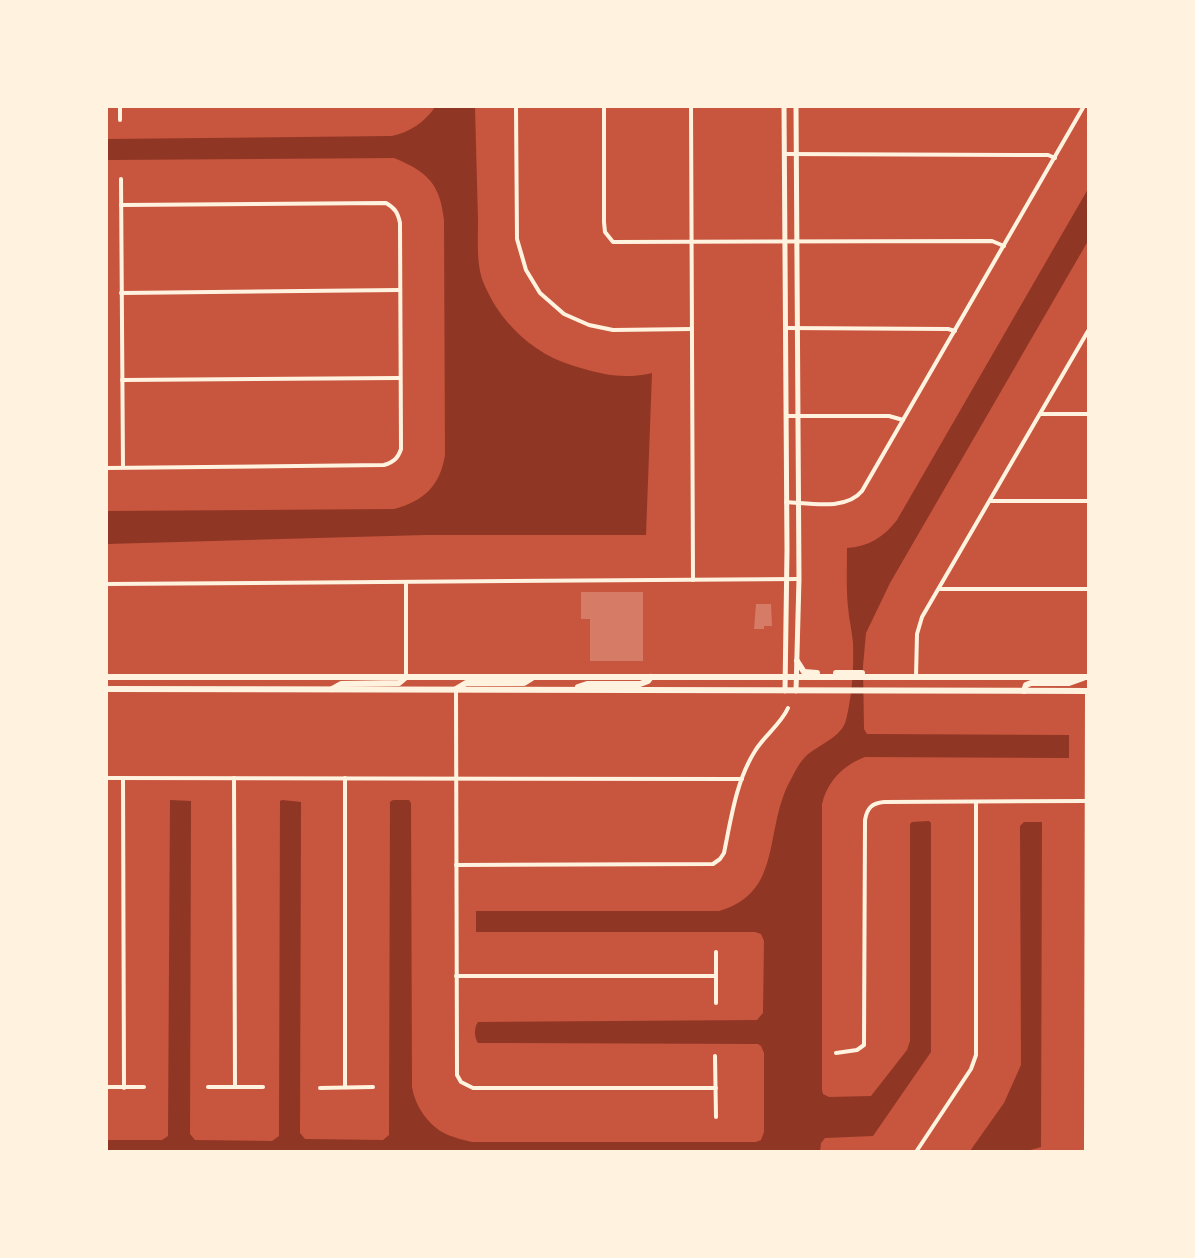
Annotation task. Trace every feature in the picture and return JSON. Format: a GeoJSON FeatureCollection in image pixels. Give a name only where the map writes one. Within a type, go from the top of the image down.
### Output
{"type":"FeatureCollection","features":[{"type":"Feature","properties":{"kind":"main road"},"geometry":{"type":"LineString","coordinates":[[784,106],[785,691]]}},
{"type":"Feature","properties":{"kind":"main road"},"geometry":{"type":"LineString","coordinates":[[796,106],[799,579],[796,691]]}},
{"type":"Feature","properties":{"kind":"main road"},"geometry":{"type":"LineString","coordinates":[[797,661],[804,672],[848,675]]}},
{"type":"Feature","properties":{"kind":"main road"},"geometry":{"type":"LineString","coordinates":[[106,677],[796,678],[848,675],[902,678],[1087,677]]}},
{"type":"Feature","properties":{"kind":"main road"},"geometry":{"type":"LineString","coordinates":[[329,690],[341,684],[399,683],[406,677]]}},
{"type":"Feature","properties":{"kind":"main road"},"geometry":{"type":"LineString","coordinates":[[572,689],[587,684],[640,684],[651,677]]}},
{"type":"Feature","properties":{"kind":"main road"},"geometry":{"type":"LineString","coordinates":[[1023,691],[1026,685],[1031,683],[1069,683],[1087,677]]}},
{"type":"Feature","properties":{"kind":"main road"},"geometry":{"type":"LineString","coordinates":[[456,689],[465,683],[524,682],[533,678]]}},
{"type":"Feature","properties":{"kind":"main road"},"geometry":{"type":"LineString","coordinates":[[106,689],[1088,690]]}},
{"type":"Feature","properties":{"kind":"street"},"geometry":{"type":"LineString","coordinates":[[120,106],[120,120]]}},
{"type":"Feature","properties":{"kind":"street"},"geometry":{"type":"LineString","coordinates":[[516,106],[517,229],[519,248],[530,278],[549,302],[573,319],[605,329],[692,329]]}},
{"type":"Feature","properties":{"kind":"street"},"geometry":{"type":"LineString","coordinates":[[604,106],[605,232],[609,238],[620,243],[992,241],[1004,246]]}},
{"type":"Feature","properties":{"kind":"street"},"geometry":{"type":"LineString","coordinates":[[691,106],[693,580]]}},
{"type":"Feature","properties":{"kind":"street"},"geometry":{"type":"LineString","coordinates":[[786,502],[851,501],[862,491],[1084,106]]}},
{"type":"Feature","properties":{"kind":"street"},"geometry":{"type":"LineString","coordinates":[[784,154],[1048,154],[1054,158]]}},
{"type":"Feature","properties":{"kind":"street"},"geometry":{"type":"LineString","coordinates":[[121,179],[123,467]]}},
{"type":"Feature","properties":{"kind":"street"},"geometry":{"type":"LineString","coordinates":[[106,468],[384,465],[399,456],[401,449],[400,222],[399,215],[393,207],[386,203],[122,205]]}},
{"type":"Feature","properties":{"kind":"street"},"geometry":{"type":"LineString","coordinates":[[121,293],[400,290]]}},
{"type":"Feature","properties":{"kind":"street"},"geometry":{"type":"LineString","coordinates":[[785,328],[948,329],[955,331]]}},
{"type":"Feature","properties":{"kind":"street"},"geometry":{"type":"LineString","coordinates":[[916,678],[918,627],[1089,330]]}},
{"type":"Feature","properties":{"kind":"street"},"geometry":{"type":"LineString","coordinates":[[122,380],[400,378]]}},
{"type":"Feature","properties":{"kind":"street"},"geometry":{"type":"LineString","coordinates":[[1041,414],[1089,414]]}},
{"type":"Feature","properties":{"kind":"street"},"geometry":{"type":"LineString","coordinates":[[786,416],[890,416],[903,420]]}},
{"type":"Feature","properties":{"kind":"street"},"geometry":{"type":"LineString","coordinates":[[990,501],[1089,501]]}},
{"type":"Feature","properties":{"kind":"street"},"geometry":{"type":"LineString","coordinates":[[106,584],[799,579]]}},
{"type":"Feature","properties":{"kind":"street"},"geometry":{"type":"LineString","coordinates":[[406,582],[406,677]]}},
{"type":"Feature","properties":{"kind":"street"},"geometry":{"type":"LineString","coordinates":[[939,589],[1089,589]]}},
{"type":"Feature","properties":{"kind":"street"},"geometry":{"type":"LineString","coordinates":[[456,689],[457,1075],[461,1082],[473,1088],[716,1088]]}},
{"type":"Feature","properties":{"kind":"street"},"geometry":{"type":"LineString","coordinates":[[1086,1152],[1088,690]]}},
{"type":"Feature","properties":{"kind":"street"},"geometry":{"type":"LineString","coordinates":[[456,865],[706,866],[713,864],[724,853],[742,778],[759,744],[784,716],[788,708]]}},
{"type":"Feature","properties":{"kind":"street"},"geometry":{"type":"LineString","coordinates":[[106,778],[742,778]]}},
{"type":"Feature","properties":{"kind":"street"},"geometry":{"type":"LineString","coordinates":[[123,778],[124,1088]]}},
{"type":"Feature","properties":{"kind":"street"},"geometry":{"type":"LineString","coordinates":[[234,778],[235,1087]]}},
{"type":"Feature","properties":{"kind":"street"},"geometry":{"type":"LineString","coordinates":[[345,778],[345,1088]]}},
{"type":"Feature","properties":{"kind":"street"},"geometry":{"type":"LineString","coordinates":[[836,1053],[857,1050],[864,1045],[866,813],[871,806],[884,802],[1086,801]]}},
{"type":"Feature","properties":{"kind":"street"},"geometry":{"type":"LineString","coordinates":[[916,1152],[971,1069],[976,1055],[976,802]]}},
{"type":"Feature","properties":{"kind":"street"},"geometry":{"type":"LineString","coordinates":[[716,952],[716,1003]]}},
{"type":"Feature","properties":{"kind":"street"},"geometry":{"type":"LineString","coordinates":[[456,976],[716,976]]}},
{"type":"Feature","properties":{"kind":"street"},"geometry":{"type":"LineString","coordinates":[[715,1056],[716,1117]]}},
{"type":"Feature","properties":{"kind":"street"},"geometry":{"type":"LineString","coordinates":[[208,1087],[263,1087]]}},
{"type":"Feature","properties":{"kind":"street"},"geometry":{"type":"LineString","coordinates":[[320,1088],[373,1087]]}},
{"type":"Feature","properties":{"kind":"street"},"geometry":{"type":"LineString","coordinates":[[106,1088],[144,1088]]}},
{"type":"Feature","properties":{"kind":"shaded area"},"geometry":{"type":"Polygon","coordinates":[[[435,107],[475,107],[478,253],[481,277],[491,298],[508,323],[543,353],[571,365],[611,375],[631,376],[652,373],[646,535],[425,535],[107,544],[107,511],[394,509],[414,502],[429,491],[435,484],[443,466],[445,455],[444,220],[439,197],[424,174],[394,158],[107,160],[107,139],[392,136],[416,126],[435,107]]]}},
{"type":"Feature","properties":{"kind":"shaded area"},"geometry":{"type":"Polygon","coordinates":[[[1088,189],[1088,241],[890,583],[866,633],[863,666],[864,729],[867,734],[1069,735],[1069,758],[865,757],[857,760],[837,775],[824,796],[822,804],[822,1090],[823,1094],[829,1097],[871,1096],[907,1050],[910,1041],[910,824],[929,821],[931,823],[931,1052],[873,1136],[825,1138],[821,1143],[820,1152],[107,1152],[106,1140],[162,1140],[168,1136],[170,800],[191,801],[190,1134],[195,1140],[272,1141],[279,1136],[280,801],[282,800],[301,802],[300,1133],[305,1139],[383,1140],[389,1135],[390,802],[409,800],[411,803],[412,1087],[424,1115],[435,1127],[448,1135],[472,1142],[756,1142],[761,1140],[764,1132],[764,1053],[758,1044],[478,1043],[475,1032],[478,1022],[757,1020],[763,1013],[764,941],[761,934],[755,932],[476,932],[476,911],[719,911],[739,902],[753,891],[762,877],[768,860],[780,805],[795,771],[806,756],[840,731],[846,720],[853,672],[853,638],[847,600],[847,548],[862,546],[875,540],[897,520],[1088,189]]]}},
{"type":"Feature","properties":{"kind":"shaded area"},"geometry":{"type":"Polygon","coordinates":[[[1024,822],[1042,822],[1041,1147],[1027,1151],[970,1151],[1004,1103],[1021,1065],[1020,826],[1024,822]]]}},
{"type":"Feature","properties":{"kind":"building"},"geometry":{"type":"Polygon","coordinates":[[[581,592],[643,592],[643,661],[590,661],[590,619],[581,619],[581,592]]]}},
{"type":"Feature","properties":{"kind":"building"},"geometry":{"type":"Polygon","coordinates":[[[756,604],[771,604],[772,626],[754,629],[756,604]]]}}]}
